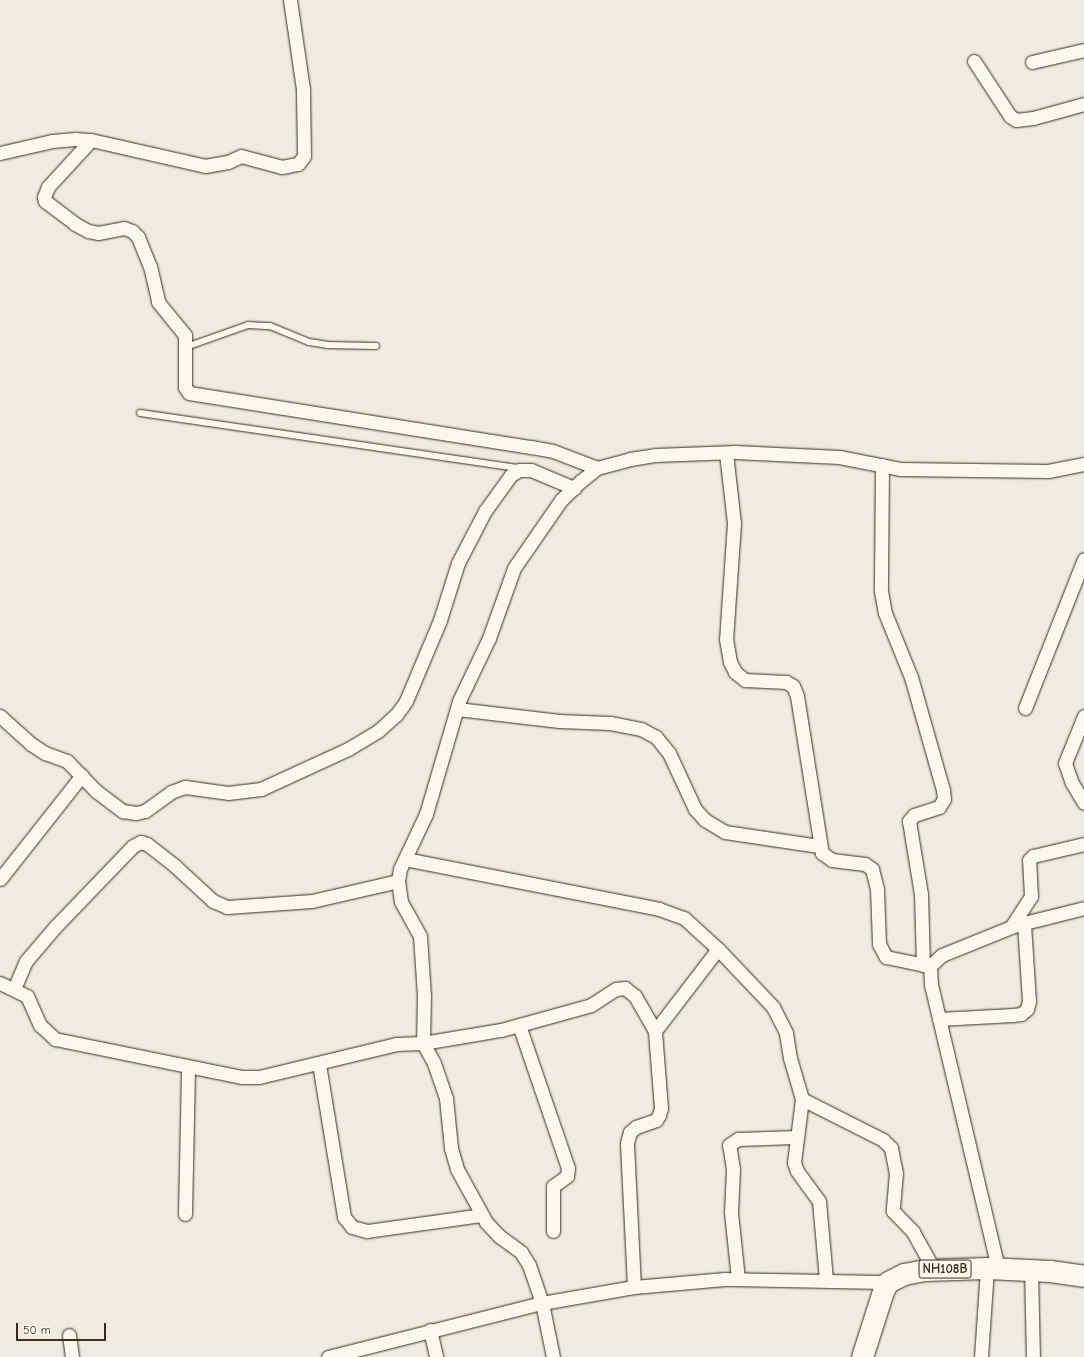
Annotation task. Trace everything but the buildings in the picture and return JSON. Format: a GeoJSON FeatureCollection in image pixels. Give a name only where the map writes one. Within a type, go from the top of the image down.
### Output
{"type":"FeatureCollection","features":[{"type":"Feature","properties":{"kind":"highway","name":"NH108B"},"geometry":{"type":"LineString","coordinates":[[888,1282],[904,1274],[934,1270],[993,1268],[1032,1270],[1084,1276]]}},
{"type":"Feature","properties":{"kind":"highway"},"geometry":{"type":"LineString","coordinates":[[862,1357],[888,1282]]}},
{"type":"Feature","properties":{"kind":"street"},"geometry":{"type":"LineString","coordinates":[[0,153],[63,139],[91,140],[205,166],[228,162],[240,156],[282,167],[298,164],[304,156],[303,89],[290,0]]}},
{"type":"Feature","properties":{"kind":"street"},"geometry":{"type":"LineString","coordinates":[[1032,62],[1084,50]]}},
{"type":"Feature","properties":{"kind":"street"},"geometry":{"type":"LineString","coordinates":[[974,61],[1010,116],[1016,120],[1033,118],[1084,104]]}},
{"type":"Feature","properties":{"kind":"street"},"geometry":{"type":"LineString","coordinates":[[91,140],[48,187],[44,197],[45,201],[75,224],[88,231],[98,233],[124,228],[132,231],[145,250],[158,302],[163,311],[180,326],[186,347],[185,386],[189,393],[553,451],[597,468]]}},
{"type":"Feature","properties":{"kind":"street"},"geometry":{"type":"LineString","coordinates":[[726,452],[734,523],[726,639],[730,662],[735,672],[744,680],[786,682],[793,686],[797,696],[819,846],[826,857],[832,860],[865,864],[872,869],[876,877],[881,951],[893,960],[926,966],[942,955],[1018,925],[1084,908]]}},
{"type":"Feature","properties":{"kind":"street"},"geometry":{"type":"LineString","coordinates":[[553,1357],[542,1303],[529,1265],[521,1252],[499,1236],[482,1215],[457,1169],[451,1148],[446,1098],[434,1063],[423,1043],[424,996],[420,936],[401,902],[398,880],[405,859],[426,814],[456,709],[489,638],[514,568],[561,500],[597,468],[655,455],[726,452],[840,457],[900,469],[1048,471],[1084,464]]}},
{"type":"Feature","properties":{"kind":"street"},"geometry":{"type":"LineString","coordinates":[[882,465],[881,591],[885,613],[911,677],[943,790],[944,799],[939,807],[914,815],[909,821],[921,894],[926,966],[939,1019],[993,1268],[981,1357]]}},
{"type":"Feature","properties":{"kind":"street"},"geometry":{"type":"LineString","coordinates":[[0,716],[31,744],[45,753],[67,761],[112,804],[136,813],[145,810],[171,792],[186,787],[228,793],[261,788],[348,749],[378,732],[396,715],[406,701],[440,620],[458,563],[485,511],[510,475],[519,470],[531,470],[574,488]]}},
{"type":"Feature","properties":{"kind":"street"},"geometry":{"type":"LineString","coordinates":[[1024,708],[1084,559]]}},
{"type":"Feature","properties":{"kind":"street"},"geometry":{"type":"LineString","coordinates":[[456,709],[559,721],[610,723],[641,729],[656,737],[669,753],[695,809],[705,820],[725,832],[819,846]]}},
{"type":"Feature","properties":{"kind":"street"},"geometry":{"type":"LineString","coordinates":[[1084,716],[1065,763],[1072,783],[1084,802]]}},
{"type":"Feature","properties":{"kind":"street"},"geometry":{"type":"LineString","coordinates":[[0,879],[82,775]]}},
{"type":"Feature","properties":{"kind":"street"},"geometry":{"type":"LineString","coordinates":[[14,988],[26,961],[55,927],[133,846],[141,842],[147,844],[175,866],[213,901],[227,907],[312,901],[398,880]]}},
{"type":"Feature","properties":{"kind":"street"},"geometry":{"type":"LineString","coordinates":[[939,1019],[1022,1014],[1027,1009],[1029,1002],[1018,925],[1031,896],[1029,860],[1033,856],[1084,844]]}},
{"type":"Feature","properties":{"kind":"street"},"geometry":{"type":"LineString","coordinates":[[405,859],[664,910],[692,923],[773,1007],[782,1022],[802,1099],[802,1118],[796,1137],[794,1162],[797,1171],[819,1201],[826,1279]]}},
{"type":"Feature","properties":{"kind":"street"},"geometry":{"type":"LineString","coordinates":[[655,1031],[718,949]]}},
{"type":"Feature","properties":{"kind":"street"},"geometry":{"type":"LineString","coordinates":[[0,983],[14,988],[27,996],[40,1026],[55,1038],[188,1068],[259,1077],[319,1064],[374,1048],[469,1037],[519,1025],[591,1004],[616,989],[625,988],[635,996],[655,1031],[659,1116],[656,1120],[636,1127],[630,1132],[627,1143],[634,1287]]}},
{"type":"Feature","properties":{"kind":"street"},"geometry":{"type":"LineString","coordinates":[[519,1025],[568,1168],[566,1176],[553,1186],[553,1230]]}},
{"type":"Feature","properties":{"kind":"street"},"geometry":{"type":"LineString","coordinates":[[319,1064],[344,1217],[352,1227],[367,1231],[482,1215]]}},
{"type":"Feature","properties":{"kind":"street"},"geometry":{"type":"LineString","coordinates":[[185,1214],[188,1068]]}},
{"type":"Feature","properties":{"kind":"street"},"geometry":{"type":"LineString","coordinates":[[802,1099],[883,1140],[891,1148],[896,1173],[893,1211],[913,1232],[934,1270]]}},
{"type":"Feature","properties":{"kind":"street"},"geometry":{"type":"LineString","coordinates":[[738,1279],[731,1212],[733,1169],[728,1145],[738,1139],[796,1137]]}},
{"type":"Feature","properties":{"kind":"street"},"geometry":{"type":"LineString","coordinates":[[1032,1270],[1033,1357]]}},
{"type":"Feature","properties":{"kind":"street"},"geometry":{"type":"LineString","coordinates":[[328,1357],[430,1330],[542,1303],[634,1287],[677,1282],[738,1279],[826,1279],[888,1282]]}},
{"type":"Feature","properties":{"kind":"street"},"geometry":{"type":"LineString","coordinates":[[430,1330],[436,1357]]}},
{"type":"Feature","properties":{"kind":"street"},"geometry":{"type":"LineString","coordinates":[[68,1335],[72,1357]]}},
{"type":"Feature","properties":{"kind":"lane"},"geometry":{"type":"LineString","coordinates":[[186,347],[248,326],[270,326],[309,342],[326,345],[376,346]]}},
{"type":"Feature","properties":{"kind":"lane"},"geometry":{"type":"LineString","coordinates":[[140,413],[531,470]]}}]}
